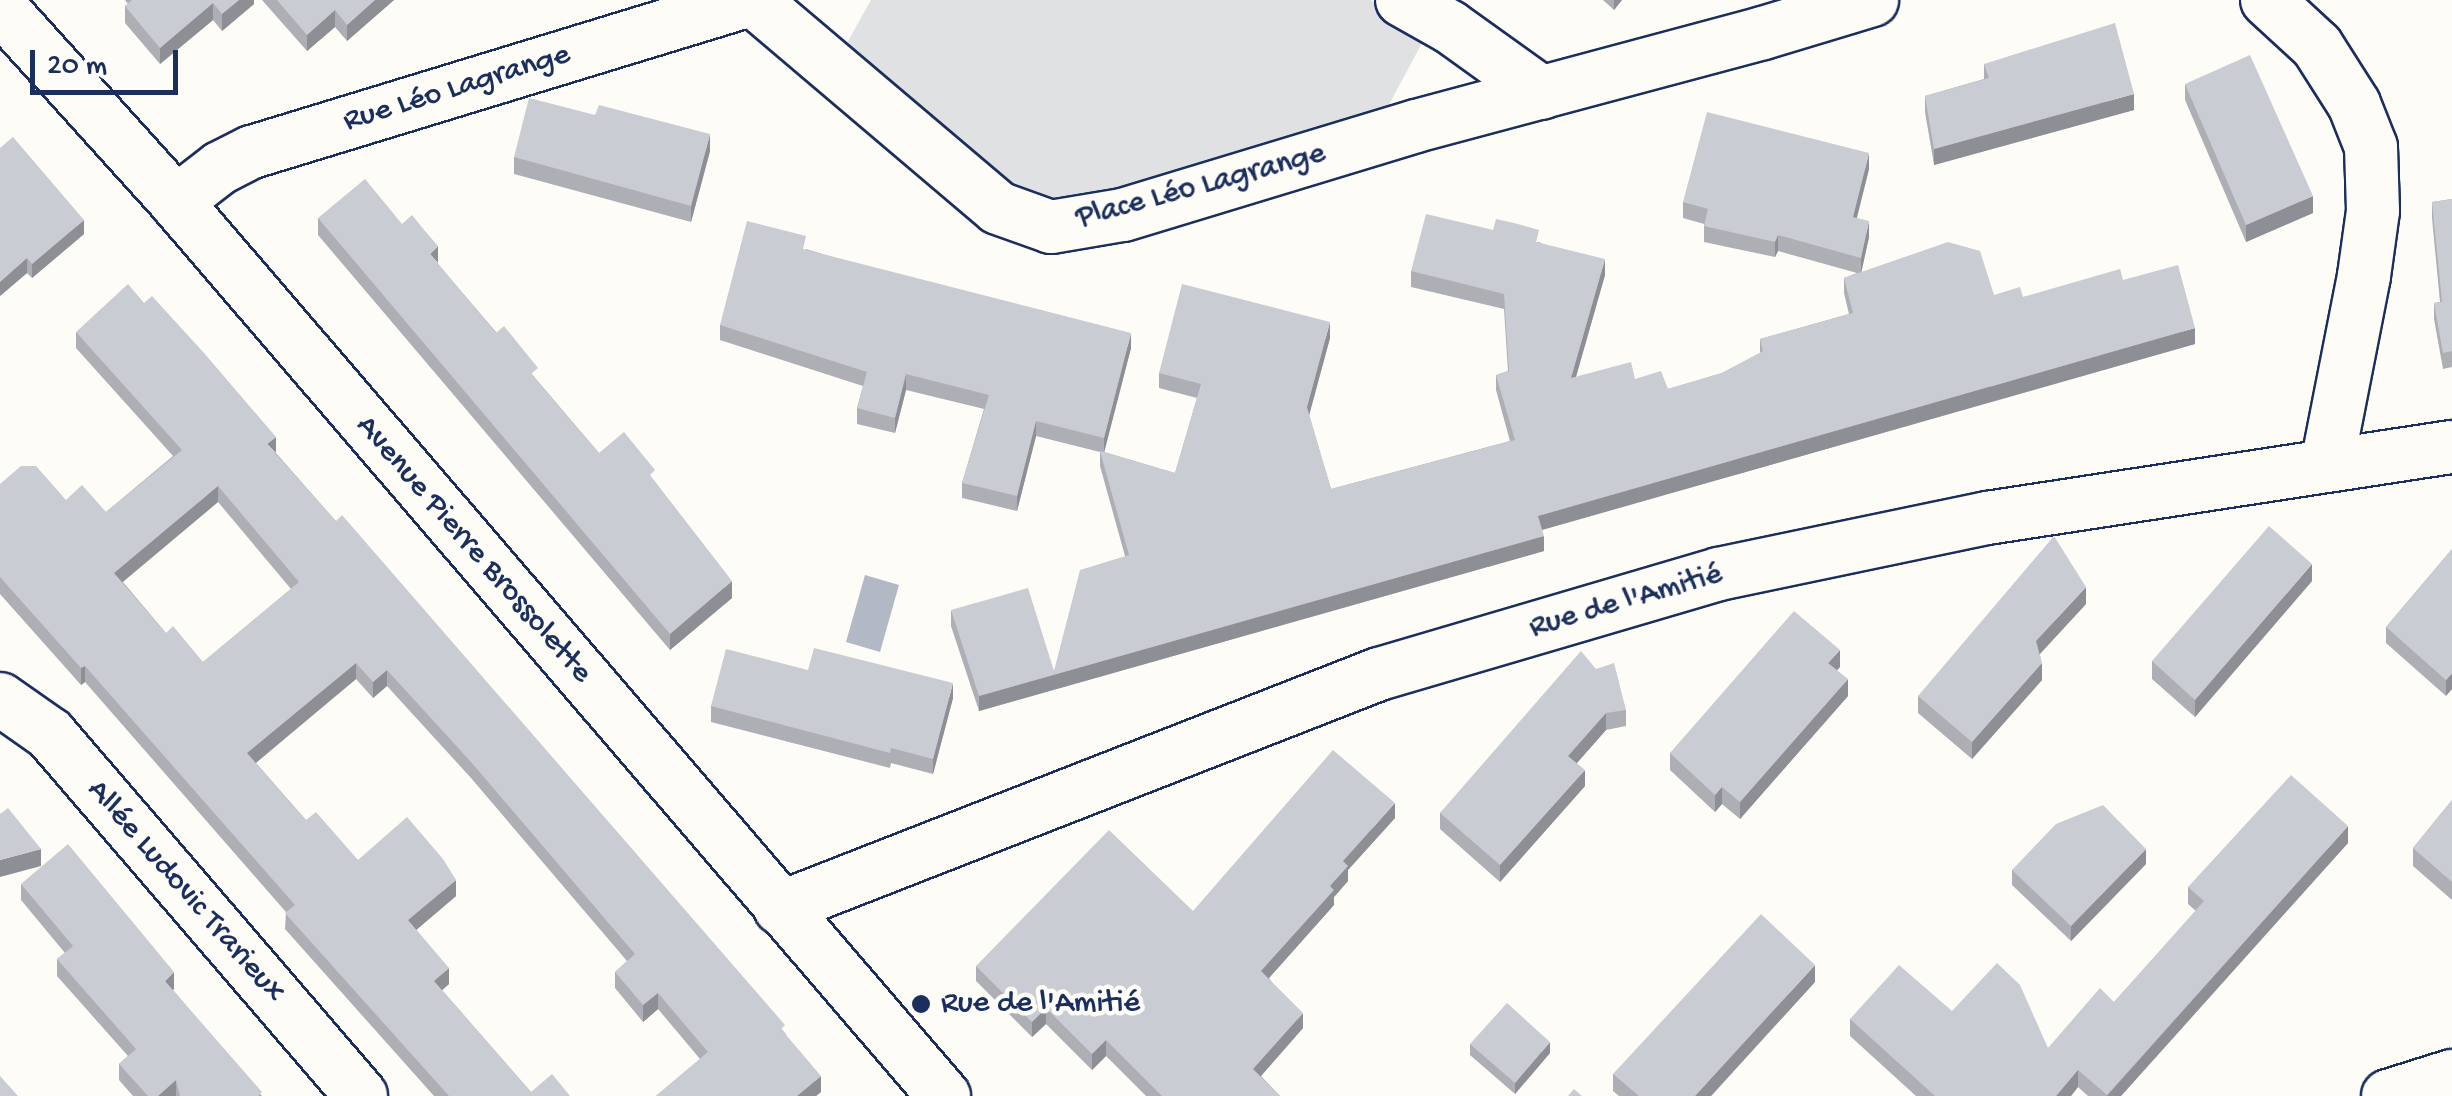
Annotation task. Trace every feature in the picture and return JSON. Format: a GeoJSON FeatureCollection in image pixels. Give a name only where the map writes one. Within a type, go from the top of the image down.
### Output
{"type":"FeatureCollection","features":[{"type":"Feature","properties":{"kind":"street","name":"Place Léo Lagrange"},"geometry":{"type":"LineString","coordinates":[[751,0],[998,208],[1050,227],[1122,215],[1416,126],[1542,93]]}},
{"type":"Feature","properties":{"kind":"street","name":"Rue Léo Lagrange"},"geometry":{"type":"LineString","coordinates":[[176,202],[220,168],[252,152],[751,0]]}},
{"type":"Feature","properties":{"kind":"street"},"geometry":{"type":"LineString","coordinates":[[1402,0],[1450,27],[1542,93],[1872,0]]}},
{"type":"Feature","properties":{"kind":"street"},"geometry":{"type":"LineString","coordinates":[[2267,0],[2318,46],[2354,104],[2371,148],[2373,210],[2364,276],[2327,465]]}},
{"type":"Feature","properties":{"kind":"street","name":"Avenue Pierre Brossolette"},"geometry":{"type":"LineString","coordinates":[[0,7],[176,202],[944,1096]]}},
{"type":"Feature","properties":{"kind":"street","name":"Rue de l'Amitié"},"geometry":{"type":"LineString","coordinates":[[780,908],[1379,674],[1719,574],[1987,518],[2452,447]]}},
{"type":"Feature","properties":{"kind":"street","name":"Allée Ludovic Trarieux"},"geometry":{"type":"LineString","coordinates":[[0,699],[50,734],[361,1096]]}},
{"type":"Feature","properties":{"kind":"street"},"geometry":{"type":"LineString","coordinates":[[2388,1096],[2452,1076]]}},
{"type":"Feature","properties":{"kind":"shaded area"},"geometry":{"type":"Polygon","coordinates":[[[871,0],[1371,0],[1428,32],[1385,112],[1107,203],[1032,201],[838,59],[871,0]]]}},
{"type":"Feature","properties":{"kind":"shaded area"},"geometry":{"type":"Polygon","coordinates":[[[865,575],[899,585],[880,652],[846,642],[865,575]]]}},
{"type":"Feature","properties":{"kind":"building"},"geometry":{"type":"Polygon","coordinates":[[[132,0],[239,0],[222,14],[213,3],[160,48],[125,6],[132,0]]]}},
{"type":"Feature","properties":{"kind":"building"},"geometry":{"type":"Polygon","coordinates":[[[277,0],[375,0],[347,25],[335,10],[307,35],[277,0]]]}},
{"type":"Feature","properties":{"kind":"building"},"geometry":{"type":"Polygon","coordinates":[[[2115,23],[2134,94],[1934,149],[1925,96],[1989,78],[1984,64],[2115,23]]]}},
{"type":"Feature","properties":{"kind":"building"},"geometry":{"type":"Polygon","coordinates":[[[2250,55],[2313,196],[2246,225],[2185,84],[2250,55]]]}},
{"type":"Feature","properties":{"kind":"building"},"geometry":{"type":"Polygon","coordinates":[[[529,98],[595,115],[599,105],[710,134],[691,206],[514,157],[529,98]]]}},
{"type":"Feature","properties":{"kind":"building"},"geometry":{"type":"Polygon","coordinates":[[[1707,112],[1869,153],[1853,217],[1869,221],[1861,258],[1778,235],[1775,242],[1704,226],[1708,209],[1683,202],[1707,112]]]}},
{"type":"Feature","properties":{"kind":"building"},"geometry":{"type":"Polygon","coordinates":[[[13,137],[84,220],[32,264],[27,258],[0,282],[0,148],[13,137]]]}},
{"type":"Feature","properties":{"kind":"building"},"geometry":{"type":"Polygon","coordinates":[[[365,179],[402,224],[412,215],[438,246],[430,254],[496,333],[504,326],[538,368],[531,374],[599,453],[624,432],[655,470],[650,475],[732,581],[670,634],[318,218],[365,179]]]}},
{"type":"Feature","properties":{"kind":"building"},"geometry":{"type":"Polygon","coordinates":[[[2452,199],[2452,351],[2443,353],[2434,303],[2442,302],[2432,202],[2452,199]]]}},
{"type":"Feature","properties":{"kind":"building"},"geometry":{"type":"Polygon","coordinates":[[[1426,214],[1493,230],[1496,219],[1518,224],[1539,230],[1536,242],[1605,259],[1571,378],[1631,362],[1635,379],[1661,371],[1668,389],[1722,373],[1763,351],[1760,339],[1853,313],[1844,278],[1948,242],[1980,251],[1994,295],[2020,287],[2023,297],[2120,269],[2123,280],[2178,265],[2195,328],[1538,516],[1544,536],[979,696],[951,610],[1028,588],[1054,671],[1080,570],[1129,555],[1100,451],[1175,473],[1201,384],[1159,373],[1182,284],[1330,322],[1307,407],[1331,489],[1515,440],[1496,375],[1509,371],[1504,294],[1411,271],[1426,214]]]}},
{"type":"Feature","properties":{"kind":"building"},"geometry":{"type":"Polygon","coordinates":[[[747,221],[806,236],[803,249],[1131,333],[1104,438],[1036,421],[1017,496],[962,483],[989,395],[906,374],[895,418],[857,408],[867,372],[720,325],[747,221]]]}},
{"type":"Feature","properties":{"kind":"building"},"geometry":{"type":"Polygon","coordinates":[[[128,284],[144,303],[152,296],[276,437],[267,444],[336,521],[342,515],[785,1025],[781,1029],[821,1076],[797,1096],[656,1096],[708,1052],[658,993],[643,1005],[615,972],[635,954],[471,762],[387,670],[373,682],[356,663],[247,753],[306,820],[316,812],[358,860],[407,817],[456,880],[408,920],[449,968],[434,981],[531,1092],[552,1074],[570,1096],[449,1096],[285,913],[295,905],[85,666],[81,668],[0,577],[0,484],[21,466],[36,466],[66,500],[82,485],[106,512],[182,450],[76,332],[128,284]],[[218,486],[114,573],[166,633],[173,626],[203,662],[299,582],[218,486]]]}},
{"type":"Feature","properties":{"kind":"building"},"geometry":{"type":"Polygon","coordinates":[[[2269,526],[2312,564],[2195,700],[2152,661],[2269,526]]]}},
{"type":"Feature","properties":{"kind":"building"},"geometry":{"type":"Polygon","coordinates":[[[2054,536],[2086,587],[2036,641],[2042,663],[1972,742],[1918,696],[2054,536]]]}},
{"type":"Feature","properties":{"kind":"building"},"geometry":{"type":"Polygon","coordinates":[[[2452,549],[2452,673],[2446,680],[2386,627],[2452,549]]]}},
{"type":"Feature","properties":{"kind":"building"},"geometry":{"type":"Polygon","coordinates":[[[1794,611],[1840,650],[1828,663],[1848,679],[1740,802],[1722,787],[1715,795],[1670,753],[1794,611]]]}},
{"type":"Feature","properties":{"kind":"building"},"geometry":{"type":"Polygon","coordinates":[[[814,648],[953,683],[933,759],[891,748],[890,753],[711,706],[726,649],[808,670],[814,648]]]}},
{"type":"Feature","properties":{"kind":"building"},"geometry":{"type":"Polygon","coordinates":[[[1581,651],[1596,669],[1614,663],[1626,710],[1606,713],[1568,756],[1585,770],[1500,865],[1440,813],[1581,651]]]}},
{"type":"Feature","properties":{"kind":"building"},"geometry":{"type":"Polygon","coordinates":[[[1333,750],[1395,803],[1343,861],[1348,866],[1330,886],[1334,890],[1261,971],[1303,1013],[1253,1069],[1280,1096],[1162,1096],[1106,1040],[1092,1054],[1046,1008],[1032,1022],[976,966],[1109,830],[1193,911],[1333,750]]]}},
{"type":"Feature","properties":{"kind":"building"},"geometry":{"type":"Polygon","coordinates":[[[2291,775],[2348,826],[2107,1095],[2078,1070],[2056,1096],[1935,1096],[1850,1019],[1899,965],[1952,1011],[1997,963],[2020,985],[2048,1048],[2100,988],[2114,1002],[2204,901],[2188,887],[2291,775]]]}},
{"type":"Feature","properties":{"kind":"building"},"geometry":{"type":"Polygon","coordinates":[[[2452,800],[2452,882],[2413,848],[2452,800]]]}},
{"type":"Feature","properties":{"kind":"building"},"geometry":{"type":"Polygon","coordinates":[[[2103,805],[2146,849],[2071,926],[2012,870],[2056,824],[2103,805]]]}},
{"type":"Feature","properties":{"kind":"building"},"geometry":{"type":"Polygon","coordinates":[[[8,808],[41,849],[0,860],[0,814],[8,808]]]}},
{"type":"Feature","properties":{"kind":"building"},"geometry":{"type":"Polygon","coordinates":[[[68,844],[174,972],[165,981],[262,1092],[258,1096],[180,1096],[176,1080],[158,1096],[148,1096],[119,1064],[136,1049],[57,959],[73,946],[21,884],[68,844]]]}},
{"type":"Feature","properties":{"kind":"building"},"geometry":{"type":"Polygon","coordinates":[[[1761,914],[1815,965],[1695,1096],[1639,1096],[1613,1074],[1761,914]]]}},
{"type":"Feature","properties":{"kind":"building"},"geometry":{"type":"Polygon","coordinates":[[[1507,1003],[1550,1042],[1515,1083],[1470,1044],[1507,1003]]]}},
{"type":"Feature","properties":{"kind":"building"},"geometry":{"type":"Polygon","coordinates":[[[0,1076],[18,1096],[0,1096],[0,1076]]]}},
{"type":"Feature","properties":{"kind":"place","name":"Rue de l'Amitié"},"geometry":{"type":"Point","coordinates":[921,1004]}}]}
